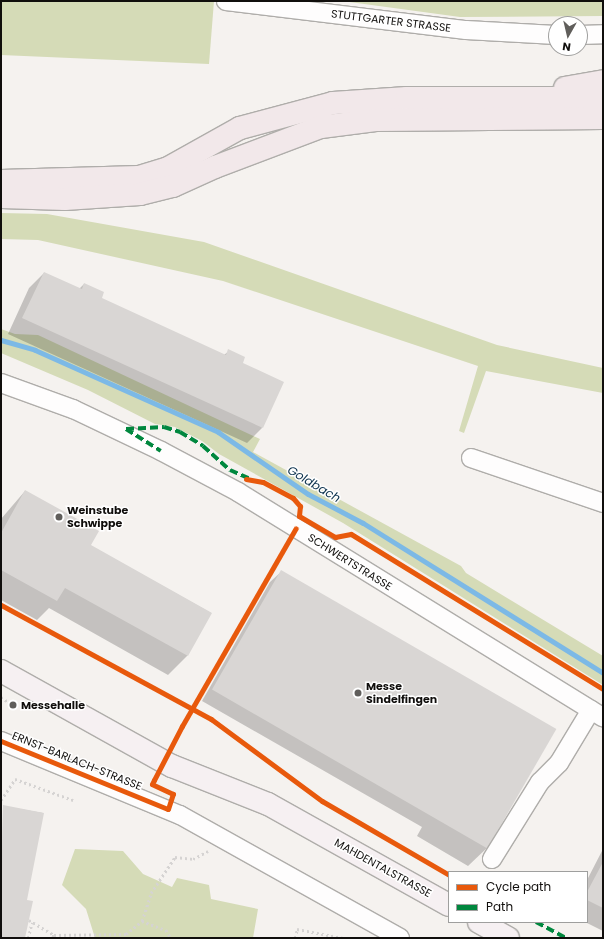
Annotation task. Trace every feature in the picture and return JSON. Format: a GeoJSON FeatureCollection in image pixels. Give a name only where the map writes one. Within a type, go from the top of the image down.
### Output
{"type":"FeatureCollection","features":[{"type":"Feature","properties":{"kind":"highway"},"geometry":{"type":"LineString","coordinates":[[505,99],[603,81]]}},
{"type":"Feature","properties":{"kind":"highway"},"geometry":{"type":"LineString","coordinates":[[1,181],[138,177],[168,168],[240,128],[333,103],[407,98],[603,98]]}},
{"type":"Feature","properties":{"kind":"highway"},"geometry":{"type":"LineString","coordinates":[[1,197],[65,198],[140,194],[173,186],[215,166],[321,127],[376,120],[603,118]]}},
{"type":"Feature","properties":{"kind":"main road","name":"MAHDENTALSTRASSE"},"geometry":{"type":"LineString","coordinates":[[1,671],[172,766],[268,804],[448,904]]}},
{"type":"Feature","properties":{"kind":"main road"},"geometry":{"type":"LineString","coordinates":[[481,923],[508,938]]}},
{"type":"Feature","properties":{"kind":"street","name":"STUTTGARTER STRASSE"},"geometry":{"type":"LineString","coordinates":[[226,1],[466,30],[548,35]]}},
{"type":"Feature","properties":{"kind":"street"},"geometry":{"type":"LineString","coordinates":[[588,35],[603,34]]}},
{"type":"Feature","properties":{"kind":"street","name":"SCHWERTSTRASSE"},"geometry":{"type":"LineString","coordinates":[[1,383],[72,409],[161,450],[238,492],[597,714]]}},
{"type":"Feature","properties":{"kind":"street"},"geometry":{"type":"LineString","coordinates":[[471,458],[603,503]]}},
{"type":"Feature","properties":{"kind":"street"},"geometry":{"type":"LineString","coordinates":[[492,859],[540,782],[559,763],[597,714]]}},
{"type":"Feature","properties":{"kind":"street","name":"ERNST-BARLACH-STRASSE"},"geometry":{"type":"LineString","coordinates":[[1,741],[180,815],[400,938]]}},
{"type":"Feature","properties":{"kind":"path"},"geometry":{"type":"LineString","coordinates":[[1,697],[13,705]]}},
{"type":"Feature","properties":{"kind":"path"},"geometry":{"type":"LineString","coordinates":[[1,800],[15,779],[73,800]]}},
{"type":"Feature","properties":{"kind":"path"},"geometry":{"type":"LineString","coordinates":[[29,920],[53,937],[126,934],[142,921],[150,893],[175,857],[193,859],[209,851]]}},
{"type":"Feature","properties":{"kind":"path"},"geometry":{"type":"LineString","coordinates":[[142,921],[166,930],[171,938]]}},
{"type":"Feature","properties":{"kind":"path"},"geometry":{"type":"LineString","coordinates":[[28,938],[32,922]]}},
{"type":"Feature","properties":{"kind":"path"},"geometry":{"type":"LineString","coordinates":[[295,938],[297,929],[343,938]]}},
{"type":"Feature","properties":{"kind":"green space"},"geometry":{"type":"Polygon","coordinates":[[[1,1],[214,1],[209,64],[1,55],[1,1]]]}},
{"type":"Feature","properties":{"kind":"green space"},"geometry":{"type":"Polygon","coordinates":[[[342,1],[603,1],[603,16],[460,17],[342,1]]]}},
{"type":"Feature","properties":{"kind":"green space"},"geometry":{"type":"Polygon","coordinates":[[[1,213],[47,214],[204,242],[497,345],[603,368],[603,393],[486,371],[464,433],[459,431],[478,366],[223,281],[38,240],[1,239],[1,213]]]}},
{"type":"Feature","properties":{"kind":"green space"},"geometry":{"type":"Polygon","coordinates":[[[1,329],[15,334],[38,335],[260,439],[253,452],[461,566],[466,573],[603,656],[603,685],[343,523],[219,454],[202,441],[175,427],[155,424],[88,390],[1,353],[1,329]]]}},
{"type":"Feature","properties":{"kind":"green space"},"geometry":{"type":"Polygon","coordinates":[[[75,849],[123,851],[143,874],[172,887],[177,878],[209,885],[211,899],[258,909],[253,938],[95,938],[86,909],[62,885],[75,849]]]}},
{"type":"Feature","properties":{"kind":"building"},"geometry":{"type":"Polygon","coordinates":[[[44,272],[82,289],[84,283],[104,292],[102,298],[226,355],[228,349],[245,357],[243,363],[284,382],[263,428],[22,318],[44,272]]]}},
{"type":"Feature","properties":{"kind":"building"},"geometry":{"type":"Polygon","coordinates":[[[25,490],[99,531],[91,545],[212,613],[188,656],[65,588],[57,601],[1,570],[1,533],[25,490]]]}},
{"type":"Feature","properties":{"kind":"building","name":"Messe Sindelfingen"},"geometry":{"type":"Polygon","coordinates":[[[281,570],[556,729],[487,849],[212,690],[281,570]]]}},
{"type":"Feature","properties":{"kind":"building"},"geometry":{"type":"Polygon","coordinates":[[[3,805],[44,813],[27,900],[33,901],[25,938],[1,938],[3,805]]]}},
{"type":"Feature","properties":{"kind":"building"},"geometry":{"type":"Polygon","coordinates":[[[603,862],[603,908],[588,900],[588,890],[603,862]]]}},
{"type":"Feature","properties":{"kind":"waterway","name":"Goldbach"},"geometry":{"type":"LineString","coordinates":[[1,340],[35,350],[218,432],[308,494],[363,523],[603,673]]}},
{"type":"Feature","properties":{"kind":"marked path"},"geometry":{"type":"LineString","coordinates":[[126,429],[164,427],[180,432],[203,446],[230,470],[250,479]]}},
{"type":"Feature","properties":{"kind":"marked path"},"geometry":{"type":"LineString","coordinates":[[126,429],[161,451]]}},
{"type":"Feature","properties":{"kind":"marked path"},"geometry":{"type":"LineString","coordinates":[[538,923],[566,938]]}},
{"type":"Feature","properties":{"kind":"cycle path"},"geometry":{"type":"LineString","coordinates":[[246,479],[263,482],[293,498],[300,506],[299,516],[335,537],[351,534],[603,689]]}},
{"type":"Feature","properties":{"kind":"cycle path"},"geometry":{"type":"LineString","coordinates":[[1,741],[168,809],[173,794],[152,784],[182,726],[296,528]]}},
{"type":"Feature","properties":{"kind":"cycle path"},"geometry":{"type":"LineString","coordinates":[[1,605],[211,719],[322,801],[448,874]]}},
{"type":"Feature","properties":{"kind":"place","name":"Weinstube Schwippe"},"geometry":{"type":"Point","coordinates":[59,517]}},
{"type":"Feature","properties":{"kind":"place","name":"Messe Sindelfingen"},"geometry":{"type":"Point","coordinates":[358,693]}},
{"type":"Feature","properties":{"kind":"place","name":"Messehalle"},"geometry":{"type":"Point","coordinates":[13,705]}}]}
